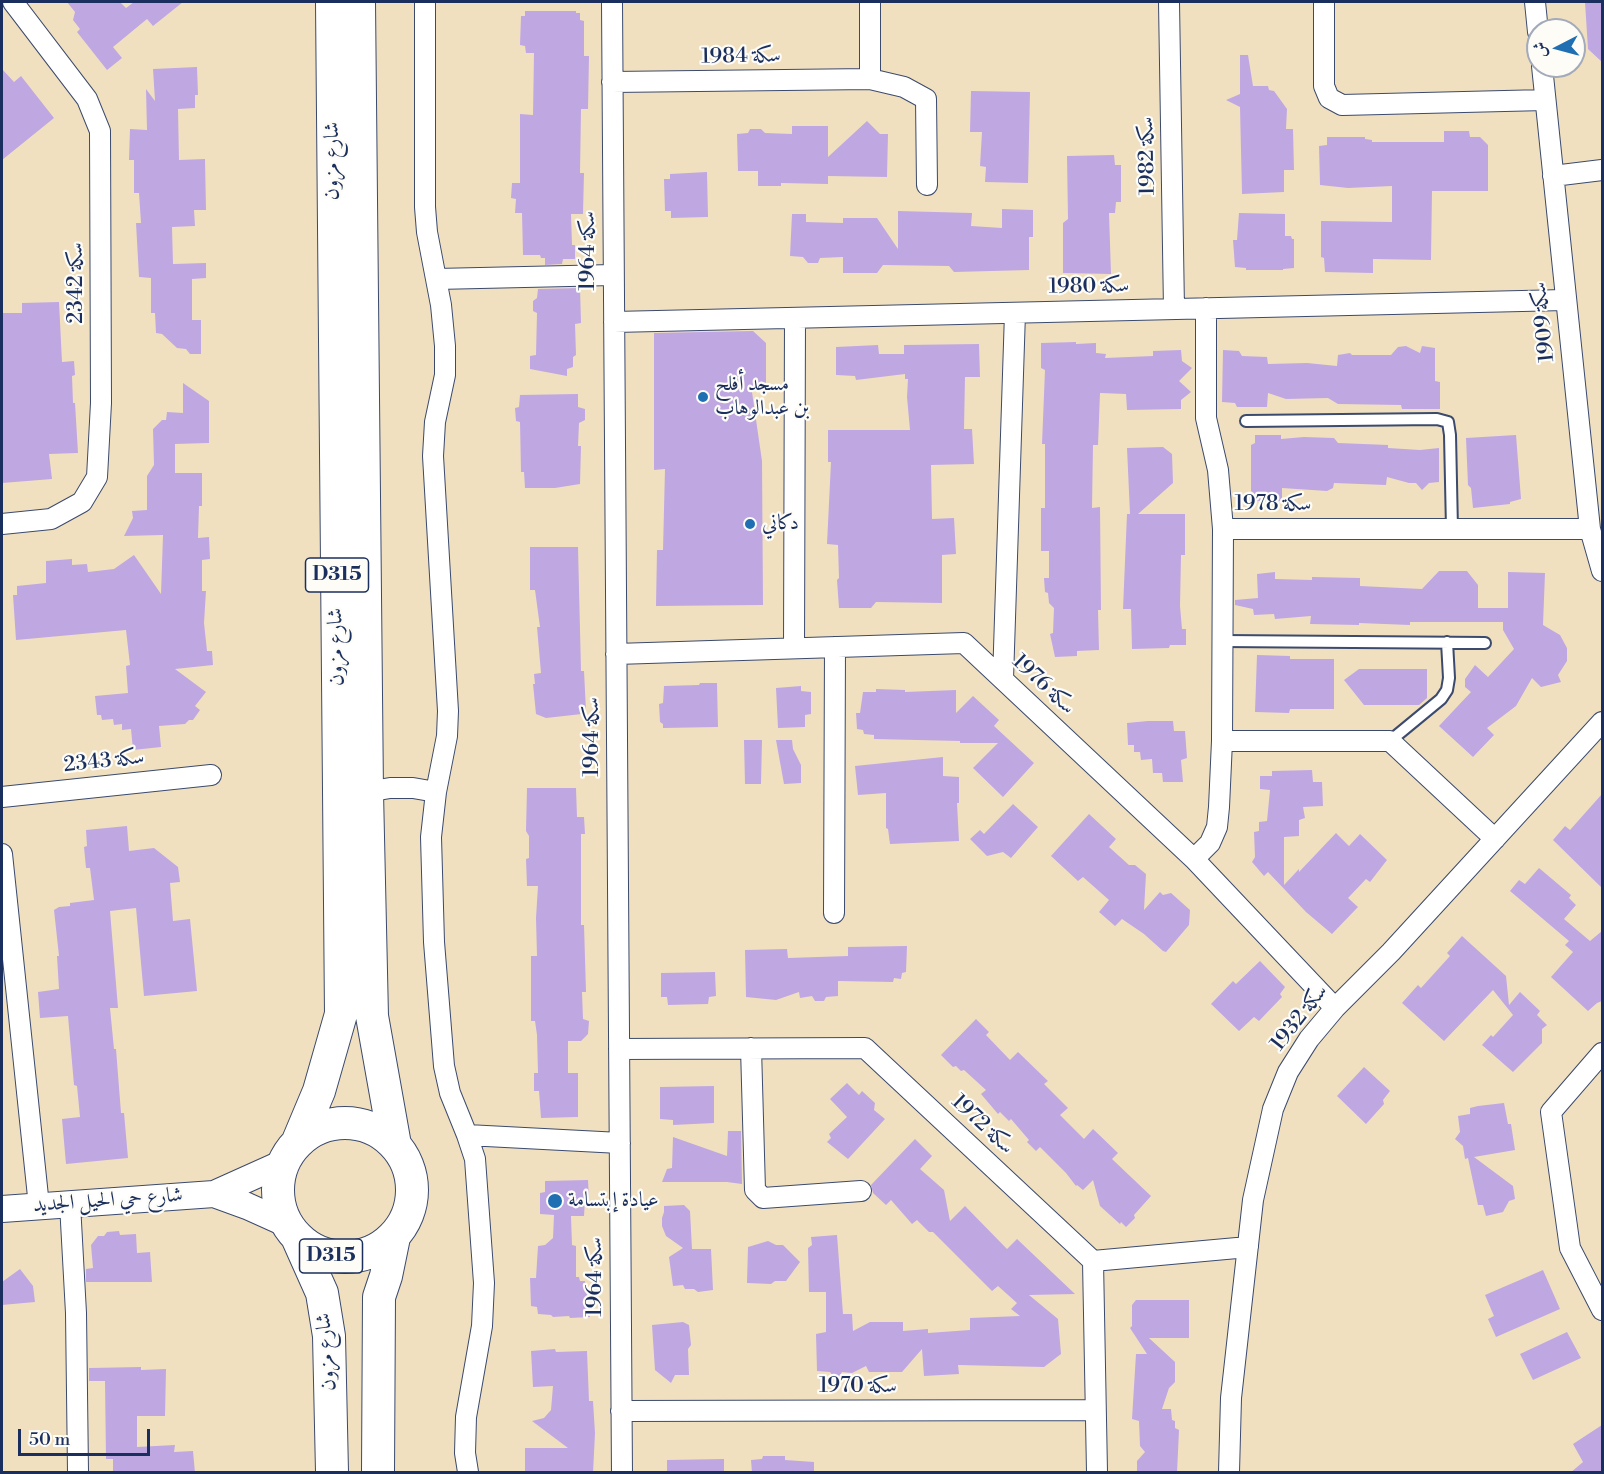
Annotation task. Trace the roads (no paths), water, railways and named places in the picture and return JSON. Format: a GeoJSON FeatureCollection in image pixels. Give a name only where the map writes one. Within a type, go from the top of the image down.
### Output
{"type":"FeatureCollection","features":[{"type":"Feature","properties":{"kind":"main road","name":"شارع مزون"},"geometry":{"type":"LineString","coordinates":[[291,1152],[319,1091],[341,1014],[332,2]]}},
{"type":"Feature","properties":{"kind":"main road","name":"شارع مزون"},"geometry":{"type":"LineString","coordinates":[[359,2],[367,792],[372,1016],[395,1145]]}},
{"type":"Feature","properties":{"kind":"main road"},"geometry":{"type":"LineString","coordinates":[[291,1152],[316,1129],[337,1123],[358,1124],[378,1132],[395,1145]]}},
{"type":"Feature","properties":{"kind":"main road","name":"D315"},"geometry":{"type":"LineString","coordinates":[[291,1152],[278,1183],[279,1204],[292,1231],[314,1251],[334,1257],[356,1257],[376,1250],[394,1237],[405,1220],[411,1201],[411,1181],[406,1162],[395,1145]]}},
{"type":"Feature","properties":{"kind":"main road","name":"شارع مزون"},"geometry":{"type":"LineString","coordinates":[[292,1231],[322,1293],[329,1336],[332,1473]]}},
{"type":"Feature","properties":{"kind":"main road","name":"D315"},"geometry":{"type":"LineString","coordinates":[[378,1473],[379,1297],[394,1237]]}},
{"type":"Feature","properties":{"kind":"street"},"geometry":{"type":"LineString","coordinates":[[2,9],[11,2]]}},
{"type":"Feature","properties":{"kind":"street","name":"سكة 2342"},"geometry":{"type":"LineString","coordinates":[[2,524],[51,519],[82,502],[97,477],[101,403],[100,131],[87,99],[11,2]]}},
{"type":"Feature","properties":{"kind":"street"},"geometry":{"type":"LineString","coordinates":[[425,2],[425,207],[429,248],[444,331],[445,360],[443,389],[435,422],[433,456],[448,711],[447,736],[436,792],[431,837],[431,885],[443,1055],[450,1093],[475,1159],[483,1282],[482,1326],[466,1417],[465,1453],[468,1473]]}},
{"type":"Feature","properties":{"kind":"street","name":"سكة 1964"},"geometry":{"type":"LineString","coordinates":[[612,2],[622,1473]]}},
{"type":"Feature","properties":{"kind":"street"},"geometry":{"type":"LineString","coordinates":[[870,2],[870,79]]}},
{"type":"Feature","properties":{"kind":"street","name":"سكة 1982"},"geometry":{"type":"LineString","coordinates":[[1169,2],[1174,309]]}},
{"type":"Feature","properties":{"kind":"street"},"geometry":{"type":"LineString","coordinates":[[1324,2],[1324,86],[1329,98],[1342,105],[1545,99]]}},
{"type":"Feature","properties":{"kind":"street"},"geometry":{"type":"LineString","coordinates":[[1535,2],[1537,18]]}},
{"type":"Feature","properties":{"kind":"street","name":"سكة 1909"},"geometry":{"type":"LineString","coordinates":[[1543,78],[1590,529],[1602,571]]}},
{"type":"Feature","properties":{"kind":"street","name":"سكة 1984"},"geometry":{"type":"LineString","coordinates":[[612,82],[870,79],[904,87],[926,99],[927,185]]}},
{"type":"Feature","properties":{"kind":"street"},"geometry":{"type":"LineString","coordinates":[[1553,176],[1602,171]]}},
{"type":"Feature","properties":{"kind":"street"},"geometry":{"type":"LineString","coordinates":[[436,279],[613,275]]}},
{"type":"Feature","properties":{"kind":"street","name":"سكة 1980"},"geometry":{"type":"LineString","coordinates":[[614,322],[1565,300]]}},
{"type":"Feature","properties":{"kind":"street"},"geometry":{"type":"LineString","coordinates":[[1206,308],[1206,418],[1218,470],[1222,529]]}},
{"type":"Feature","properties":{"kind":"street"},"geometry":{"type":"LineString","coordinates":[[1003,679],[1015,313]]}},
{"type":"Feature","properties":{"kind":"street"},"geometry":{"type":"LineString","coordinates":[[794,648],[795,318]]}},
{"type":"Feature","properties":{"kind":"street","name":"سكة 1978"},"geometry":{"type":"LineString","coordinates":[[1194,859],[1210,843],[1217,827],[1222,741],[1222,529],[1590,529]]}},
{"type":"Feature","properties":{"kind":"street","name":"سكة 1976"},"geometry":{"type":"LineString","coordinates":[[616,654],[964,643],[1194,859],[1335,1008]]}},
{"type":"Feature","properties":{"kind":"street"},"geometry":{"type":"LineString","coordinates":[[834,913],[835,647]]}},
{"type":"Feature","properties":{"kind":"street","name":"سكة 1932"},"geometry":{"type":"LineString","coordinates":[[1229,1473],[1231,1398],[1253,1200],[1273,1109],[1288,1072],[1309,1039],[1335,1008],[1391,952],[1602,722]]}},
{"type":"Feature","properties":{"kind":"street"},"geometry":{"type":"LineString","coordinates":[[1222,741],[1390,741],[1495,839]]}},
{"type":"Feature","properties":{"kind":"street","name":"سكة 2343"},"geometry":{"type":"LineString","coordinates":[[2,797],[211,775]]}},
{"type":"Feature","properties":{"kind":"street"},"geometry":{"type":"LineString","coordinates":[[367,792],[402,788],[436,792]]}},
{"type":"Feature","properties":{"kind":"street"},"geometry":{"type":"LineString","coordinates":[[2,854],[9,1002],[39,1206]]}},
{"type":"Feature","properties":{"kind":"street"},"geometry":{"type":"LineString","coordinates":[[751,1048],[755,1190],[763,1198],[861,1191]]}},
{"type":"Feature","properties":{"kind":"street","name":"سكة 1972"},"geometry":{"type":"LineString","coordinates":[[619,1049],[865,1048],[1093,1261]]}},
{"type":"Feature","properties":{"kind":"street"},"geometry":{"type":"LineString","coordinates":[[1601,1056],[1551,1112],[1570,1248],[1602,1310]]}},
{"type":"Feature","properties":{"kind":"street"},"geometry":{"type":"LineString","coordinates":[[467,1135],[620,1143]]}},
{"type":"Feature","properties":{"kind":"street","name":"شارع حي الحيل الجديد"},"geometry":{"type":"LineString","coordinates":[[214,1194],[291,1152]]}},
{"type":"Feature","properties":{"kind":"street","name":"شارع حي الحيل الجديد"},"geometry":{"type":"LineString","coordinates":[[2,1209],[214,1194],[247,1206],[292,1231]]}},
{"type":"Feature","properties":{"kind":"street"},"geometry":{"type":"LineString","coordinates":[[70,1204],[76,1313],[78,1473]]}},
{"type":"Feature","properties":{"kind":"street"},"geometry":{"type":"LineString","coordinates":[[1097,1473],[1093,1261],[1248,1247]]}},
{"type":"Feature","properties":{"kind":"street","name":"سكة 1970"},"geometry":{"type":"LineString","coordinates":[[621,1412],[1095,1410]]}},
{"type":"Feature","properties":{"kind":"lane"},"geometry":{"type":"LineString","coordinates":[[1246,422],[1437,419],[1448,422],[1452,529]]}},
{"type":"Feature","properties":{"kind":"lane"},"geometry":{"type":"LineString","coordinates":[[1222,641],[1485,642]]}},
{"type":"Feature","properties":{"kind":"lane"},"geometry":{"type":"LineString","coordinates":[[1390,741],[1441,699],[1447,690],[1449,678],[1447,642]]}},
{"type":"Feature","properties":{"kind":"place","name":"مسجد أفلح بن عبدالوهاب"},"geometry":{"type":"Point","coordinates":[703,397]}},
{"type":"Feature","properties":{"kind":"place","name":"دكاني"},"geometry":{"type":"Point","coordinates":[750,524]}},
{"type":"Feature","properties":{"kind":"place","name":"عيادة إبتسامة"},"geometry":{"type":"Point","coordinates":[555,1201]}}]}
